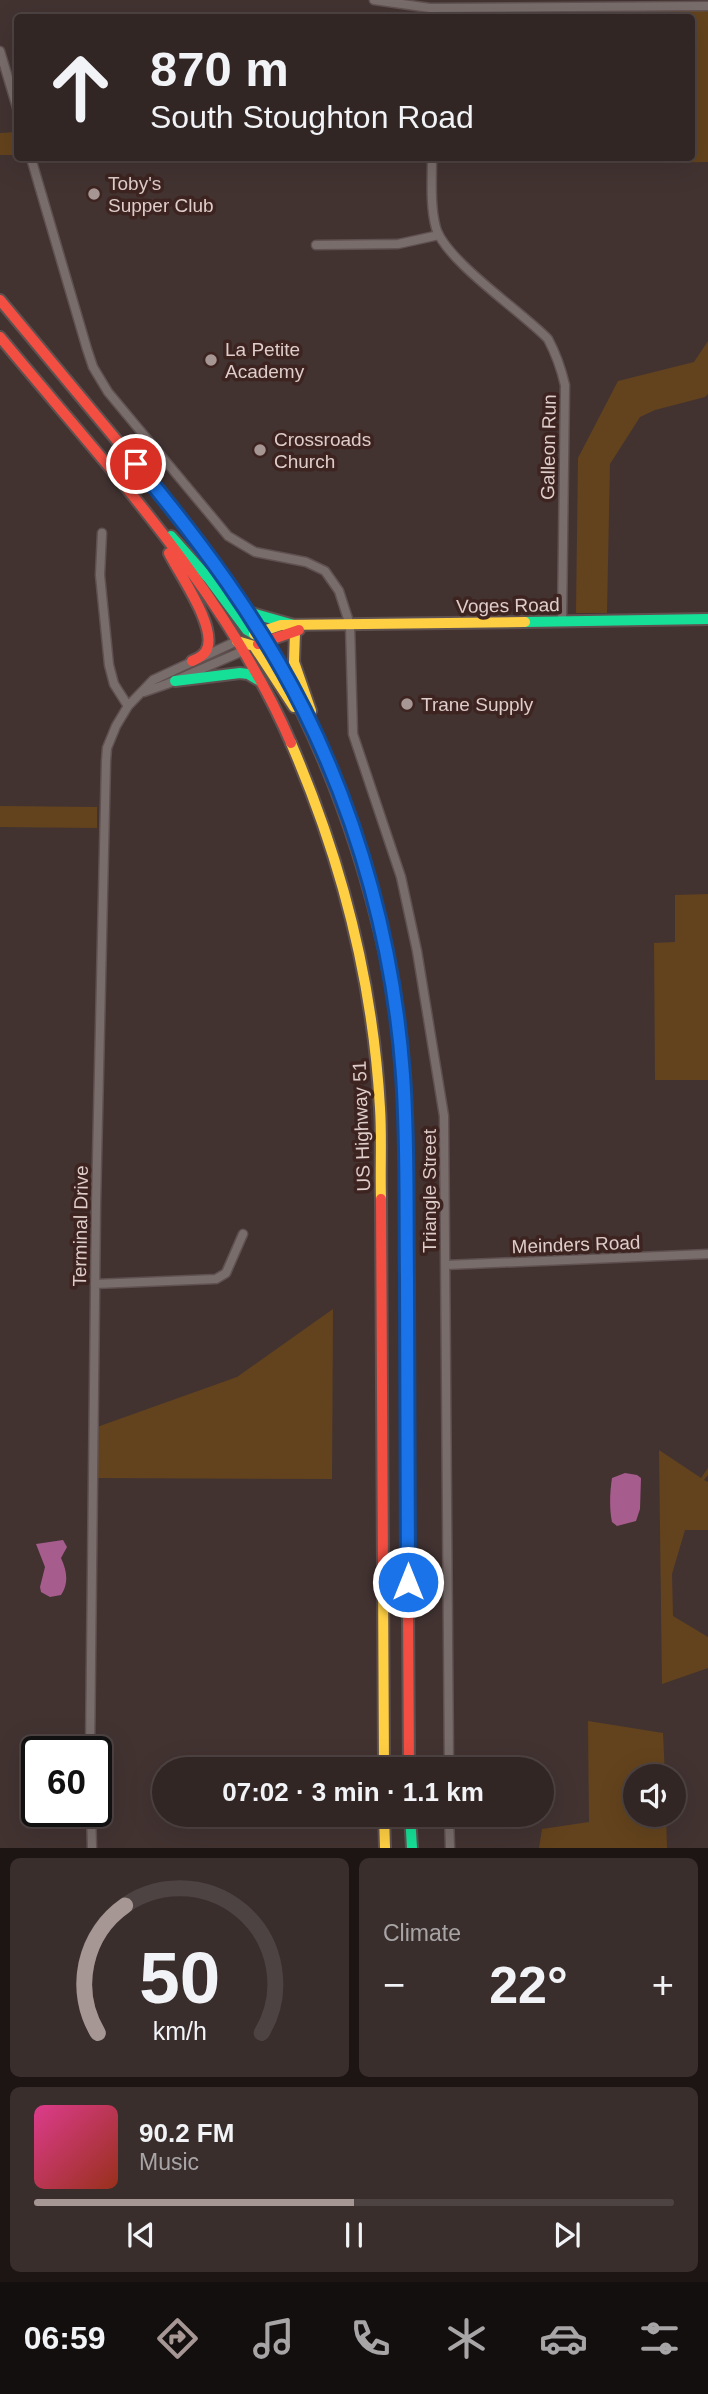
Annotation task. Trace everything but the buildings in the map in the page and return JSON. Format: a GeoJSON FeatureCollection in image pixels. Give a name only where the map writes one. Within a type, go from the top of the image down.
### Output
{"type":"FeatureCollection","features":[{"type":"Feature","properties":{"kind":"main road"},"geometry":{"type":"LineString","coordinates":[[0,300],[180,518],[248,611],[264,620],[282,621],[295,629],[291,646],[293,660],[324,755]]}},
{"type":"Feature","properties":{"kind":"main road"},"geometry":{"type":"LineString","coordinates":[[0,337],[160,534],[205,622],[208,644],[205,653],[192,661]]}},
{"type":"Feature","properties":{"kind":"main road"},"geometry":{"type":"LineString","coordinates":[[151,523],[164,527],[197,563],[277,679],[305,728],[319,743],[356,839],[375,904],[392,983],[403,1074],[409,1757]]}},
{"type":"Feature","properties":{"kind":"main road","name":"US Highway 51"},"geometry":{"type":"LineString","coordinates":[[160,534],[202,588],[252,641],[260,681],[293,746],[331,841],[358,940],[375,1042],[381,1131],[384,1757]]}},
{"type":"Feature","properties":{"kind":"main road"},"geometry":{"type":"LineString","coordinates":[[248,611],[252,641]]}},
{"type":"Feature","properties":{"kind":"main road","name":"Voges Road"},"geometry":{"type":"LineString","coordinates":[[252,641],[308,625],[708,619]]}},
{"type":"Feature","properties":{"kind":"main road"},"geometry":{"type":"LineString","coordinates":[[175,681],[240,673],[260,681]]}},
{"type":"Feature","properties":{"kind":"main road"},"geometry":{"type":"LineString","coordinates":[[384,1827],[385,1848]]}},
{"type":"Feature","properties":{"kind":"main road"},"geometry":{"type":"LineString","coordinates":[[410,1827],[411,1848]]}},
{"type":"Feature","properties":{"kind":"street"},"geometry":{"type":"LineString","coordinates":[[374,0],[430,8],[708,6]]}},
{"type":"Feature","properties":{"kind":"street"},"geometry":{"type":"LineString","coordinates":[[430,8],[430,14]]}},
{"type":"Feature","properties":{"kind":"street"},"geometry":{"type":"LineString","coordinates":[[0,51],[14,98]]}},
{"type":"Feature","properties":{"kind":"street","name":"Triangle Street"},"geometry":{"type":"LineString","coordinates":[[33,161],[87,349],[93,367],[108,392],[228,536],[255,552],[306,562],[325,571],[339,591],[350,625],[354,741],[403,886],[440,1078],[446,1145],[449,1757]]}},
{"type":"Feature","properties":{"kind":"street","name":"Galleon Run"},"geometry":{"type":"LineString","coordinates":[[432,161],[433,212],[444,244],[460,262],[548,339],[565,385],[562,621]]}},
{"type":"Feature","properties":{"kind":"street"},"geometry":{"type":"LineString","coordinates":[[316,245],[398,244],[439,235]]}},
{"type":"Feature","properties":{"kind":"street"},"geometry":{"type":"LineString","coordinates":[[102,533],[100,575],[109,665],[114,684],[128,706]]}},
{"type":"Feature","properties":{"kind":"street","name":"Terminal Drive"},"geometry":{"type":"LineString","coordinates":[[90,1736],[104,774],[110,738],[128,706],[153,680],[192,661],[252,641]]}},
{"type":"Feature","properties":{"kind":"street","name":"Terminal Drive"},"geometry":{"type":"LineString","coordinates":[[144,692],[175,681],[252,641]]}},
{"type":"Feature","properties":{"kind":"street"},"geometry":{"type":"LineString","coordinates":[[95,1283],[216,1279],[226,1273],[243,1234]]}},
{"type":"Feature","properties":{"kind":"street","name":"Meinders Road"},"geometry":{"type":"LineString","coordinates":[[446,1265],[708,1254]]}},
{"type":"Feature","properties":{"kind":"street"},"geometry":{"type":"LineString","coordinates":[[91,1827],[92,1848]]}},
{"type":"Feature","properties":{"kind":"street"},"geometry":{"type":"LineString","coordinates":[[450,1827],[450,1848]]}},
{"type":"Feature","properties":{"kind":"shaded area"},"geometry":{"type":"Polygon","coordinates":[[[653,10],[708,11],[708,162],[651,163],[695,161],[695,14],[653,14],[653,10]]]}},
{"type":"Feature","properties":{"kind":"shaded area"},"geometry":{"type":"Polygon","coordinates":[[[14,132],[14,155],[0,155],[0,133],[14,132]]]}},
{"type":"Feature","properties":{"kind":"shaded area"},"geometry":{"type":"Polygon","coordinates":[[[708,341],[708,394],[640,417],[610,464],[607,613],[576,613],[578,458],[618,381],[694,362],[708,341]]]}},
{"type":"Feature","properties":{"kind":"shaded area"},"geometry":{"type":"Polygon","coordinates":[[[0,806],[97,807],[97,828],[0,827],[0,806]]]}},
{"type":"Feature","properties":{"kind":"shaded area"},"geometry":{"type":"Polygon","coordinates":[[[708,894],[708,1080],[655,1080],[654,943],[675,942],[675,895],[708,894]]]}},
{"type":"Feature","properties":{"kind":"shaded area"},"geometry":{"type":"Polygon","coordinates":[[[333,1309],[332,1479],[96,1478],[97,1427],[237,1377],[333,1309]]]}},
{"type":"Feature","properties":{"kind":"shaded area"},"geometry":{"type":"Polygon","coordinates":[[[659,1450],[701,1478],[708,1468],[708,1475],[704,1480],[708,1482],[708,1530],[685,1530],[672,1574],[673,1616],[708,1637],[708,1668],[662,1684],[659,1450]]]}},
{"type":"Feature","properties":{"kind":"shaded area"},"geometry":{"type":"Polygon","coordinates":[[[625,1473],[641,1478],[640,1509],[636,1521],[617,1526],[612,1522],[610,1511],[612,1478],[625,1473]]]}},
{"type":"Feature","properties":{"kind":"shaded area"},"geometry":{"type":"Polygon","coordinates":[[[63,1540],[67,1547],[61,1558],[66,1572],[65,1586],[61,1595],[50,1597],[41,1592],[45,1567],[36,1544],[63,1540]]]}},
{"type":"Feature","properties":{"kind":"shaded area"},"geometry":{"type":"Polygon","coordinates":[[[588,1721],[663,1733],[664,1764],[623,1764],[623,1827],[666,1827],[667,1848],[539,1848],[542,1829],[589,1822],[588,1721]]]}},
{"type":"Feature","properties":{"kind":"traffic: fast"},"geometry":{"type":"LineString","coordinates":[[171,536],[210,580],[247,630],[266,641]]}},
{"type":"Feature","properties":{"kind":"traffic: fast"},"geometry":{"type":"LineString","coordinates":[[248,612],[294,625]]}},
{"type":"Feature","properties":{"kind":"traffic: fast"},"geometry":{"type":"LineString","coordinates":[[525,622],[708,619]]}},
{"type":"Feature","properties":{"kind":"traffic: fast"},"geometry":{"type":"LineString","coordinates":[[175,681],[240,673],[260,681]]}},
{"type":"Feature","properties":{"kind":"traffic: fast"},"geometry":{"type":"LineString","coordinates":[[406,1340],[408,1607]]}},
{"type":"Feature","properties":{"kind":"traffic: fast"},"geometry":{"type":"LineString","coordinates":[[411,1827],[412,1848]]}},
{"type":"Feature","properties":{"kind":"traffic: slow"},"geometry":{"type":"LineString","coordinates":[[169,503],[243,606],[303,714],[350,828],[384,950]]}},
{"type":"Feature","properties":{"kind":"traffic: slow"},"geometry":{"type":"LineString","coordinates":[[254,634],[281,625],[525,622]]}},
{"type":"Feature","properties":{"kind":"traffic: slow"},"geometry":{"type":"LineString","coordinates":[[295,632],[294,662],[311,711]]}},
{"type":"Feature","properties":{"kind":"traffic: slow"},"geometry":{"type":"LineString","coordinates":[[237,641],[254,646],[294,707]]}},
{"type":"Feature","properties":{"kind":"traffic: slow"},"geometry":{"type":"LineString","coordinates":[[291,743],[325,831],[352,922],[362,968],[376,1061],[381,1119],[381,1199]]}},
{"type":"Feature","properties":{"kind":"traffic: slow"},"geometry":{"type":"LineString","coordinates":[[383,1573],[384,1757]]}},
{"type":"Feature","properties":{"kind":"traffic: slow"},"geometry":{"type":"LineString","coordinates":[[384,1827],[385,1848]]}},
{"type":"Feature","properties":{"kind":"traffic: jam"},"geometry":{"type":"LineString","coordinates":[[0,300],[169,503]]}},
{"type":"Feature","properties":{"kind":"traffic: jam"},"geometry":{"type":"LineString","coordinates":[[0,337],[121,481],[198,581],[264,687],[291,743]]}},
{"type":"Feature","properties":{"kind":"traffic: jam"},"geometry":{"type":"LineString","coordinates":[[169,553],[196,602],[207,629],[209,641],[206,651],[192,661]]}},
{"type":"Feature","properties":{"kind":"traffic: jam"},"geometry":{"type":"LineString","coordinates":[[258,644],[299,630]]}},
{"type":"Feature","properties":{"kind":"traffic: jam"},"geometry":{"type":"LineString","coordinates":[[384,950],[399,1047],[406,1144],[406,1340]]}},
{"type":"Feature","properties":{"kind":"traffic: jam"},"geometry":{"type":"LineString","coordinates":[[381,1199],[383,1573]]}},
{"type":"Feature","properties":{"kind":"traffic: jam"},"geometry":{"type":"LineString","coordinates":[[408,1607],[409,1757]]}},
{"type":"Feature","properties":{"kind":"place","name":"Toby's Supper Club"},"geometry":{"type":"Point","coordinates":[94,194]}},
{"type":"Feature","properties":{"kind":"place","name":"La Petite Academy"},"geometry":{"type":"Point","coordinates":[211,360]}},
{"type":"Feature","properties":{"kind":"place","name":"Crossroads Church"},"geometry":{"type":"Point","coordinates":[260,450]}},
{"type":"Feature","properties":{"kind":"place","name":"Trane Supply"},"geometry":{"type":"Point","coordinates":[407,704]}},
{"type":"Feature","properties":{"kind":"route"},"geometry":{"type":"LineString","coordinates":[[136,464],[229,583],[289,682],[339,790],[375,904],[395,1005],[405,1108],[408,1582]]}}]}
